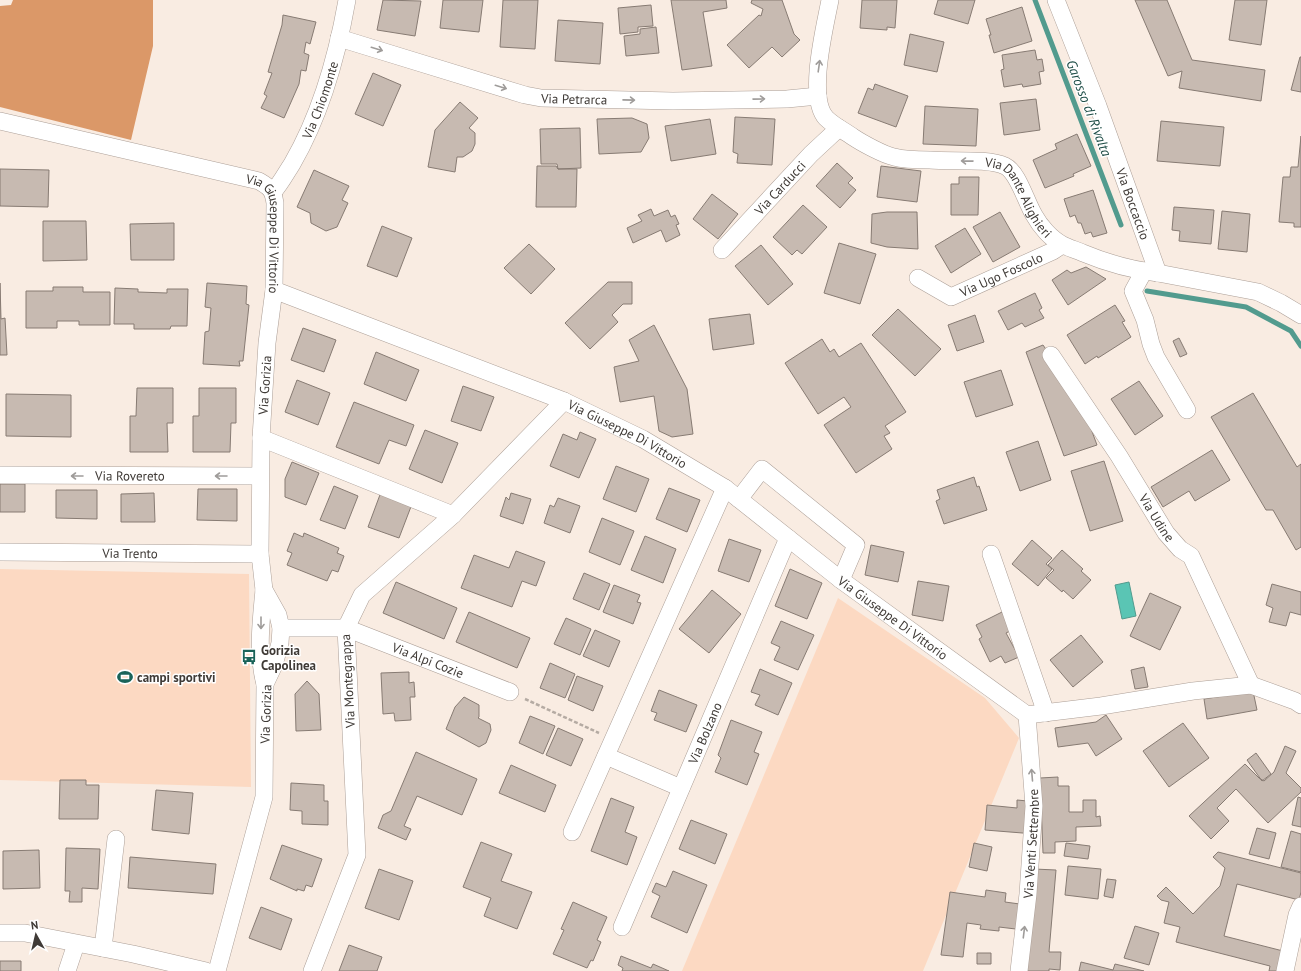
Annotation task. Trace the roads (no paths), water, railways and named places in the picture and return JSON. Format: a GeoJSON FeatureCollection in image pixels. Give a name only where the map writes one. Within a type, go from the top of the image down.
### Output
{"type":"FeatureCollection","features":[{"type":"Feature","properties":{"kind":"street","name":"Via Chiomonte"},"geometry":{"type":"LineString","coordinates":[[273,192],[303,145],[325,92],[347,0]]}},
{"type":"Feature","properties":{"kind":"street"},"geometry":{"type":"LineString","coordinates":[[830,0],[819,69],[818,96],[820,106],[832,123]]}},
{"type":"Feature","properties":{"kind":"street","name":"Via Boccaccio"},"geometry":{"type":"LineString","coordinates":[[1056,0],[1098,106],[1151,272]]}},
{"type":"Feature","properties":{"kind":"street","name":"Via Petrarca"},"geometry":{"type":"LineString","coordinates":[[339,38],[525,95],[541,98],[673,101],[787,99],[818,96]]}},
{"type":"Feature","properties":{"kind":"street"},"geometry":{"type":"LineString","coordinates":[[787,99],[832,123]]}},
{"type":"Feature","properties":{"kind":"street","name":"Via Giuseppe Di Vittorio"},"geometry":{"type":"LineString","coordinates":[[0,121],[259,181],[268,186],[273,192],[275,203],[274,290],[564,401],[643,439],[725,488],[841,580],[1027,716]]}},
{"type":"Feature","properties":{"kind":"street","name":"Via Dante Alighieri"},"geometry":{"type":"LineString","coordinates":[[832,123],[858,140],[893,157],[995,163],[1006,166],[1012,172],[1033,214],[1040,224],[1062,244],[1108,263],[1258,292],[1301,315]]}},
{"type":"Feature","properties":{"kind":"street","name":"Via Carducci"},"geometry":{"type":"LineString","coordinates":[[722,250],[811,154],[832,123]]}},
{"type":"Feature","properties":{"kind":"street","name":"Via Ugo Foscolo"},"geometry":{"type":"LineString","coordinates":[[918,278],[951,296],[1053,251],[1062,244]]}},
{"type":"Feature","properties":{"kind":"street"},"geometry":{"type":"LineString","coordinates":[[1151,272],[1133,291],[1145,320],[1156,357],[1187,410]]}},
{"type":"Feature","properties":{"kind":"street","name":"Via Gorizia"},"geometry":{"type":"LineString","coordinates":[[217,971],[264,797],[265,684],[278,655],[280,643],[281,628],[278,615],[264,590],[260,554],[261,438],[267,343],[274,290]]}},
{"type":"Feature","properties":{"kind":"street","name":"Via Udine"},"geometry":{"type":"LineString","coordinates":[[1051,355],[1119,456],[1166,533],[1180,549],[1191,556],[1251,685]]}},
{"type":"Feature","properties":{"kind":"street","name":"Via Montegrappa"},"geometry":{"type":"LineString","coordinates":[[312,971],[357,855],[346,628],[362,595],[453,515],[564,401]]}},
{"type":"Feature","properties":{"kind":"street"},"geometry":{"type":"LineString","coordinates":[[261,438],[453,515]]}},
{"type":"Feature","properties":{"kind":"street"},"geometry":{"type":"LineString","coordinates":[[739,499],[762,469],[856,544],[841,580]]}},
{"type":"Feature","properties":{"kind":"street","name":"Via Rovereto"},"geometry":{"type":"LineString","coordinates":[[0,476],[260,476]]}},
{"type":"Feature","properties":{"kind":"street"},"geometry":{"type":"LineString","coordinates":[[572,832],[725,488]]}},
{"type":"Feature","properties":{"kind":"street","name":"Via Bolzano"},"geometry":{"type":"LineString","coordinates":[[622,927],[788,538]]}},
{"type":"Feature","properties":{"kind":"street","name":"Via Trento"},"geometry":{"type":"LineString","coordinates":[[0,552],[260,554]]}},
{"type":"Feature","properties":{"kind":"street"},"geometry":{"type":"LineString","coordinates":[[991,554],[1046,713]]}},
{"type":"Feature","properties":{"kind":"street"},"geometry":{"type":"LineString","coordinates":[[264,590],[261,615],[261,670],[265,684]]}},
{"type":"Feature","properties":{"kind":"street"},"geometry":{"type":"LineString","coordinates":[[281,628],[346,628]]}},
{"type":"Feature","properties":{"kind":"street","name":"Via Alpi Cozie"},"geometry":{"type":"LineString","coordinates":[[346,628],[510,692]]}},
{"type":"Feature","properties":{"kind":"street"},"geometry":{"type":"LineString","coordinates":[[1027,716],[1101,706],[1193,690],[1251,685],[1299,702]]}},
{"type":"Feature","properties":{"kind":"street","name":"Via Venti Settembre"},"geometry":{"type":"LineString","coordinates":[[1019,971],[1028,894],[1034,806],[1027,716]]}},
{"type":"Feature","properties":{"kind":"street"},"geometry":{"type":"LineString","coordinates":[[606,756],[681,788]]}},
{"type":"Feature","properties":{"kind":"street"},"geometry":{"type":"LineString","coordinates":[[103,948],[116,839]]}},
{"type":"Feature","properties":{"kind":"street"},"geometry":{"type":"LineString","coordinates":[[1285,971],[1297,915],[1301,906]]}},
{"type":"Feature","properties":{"kind":"street"},"geometry":{"type":"LineString","coordinates":[[0,932],[25,933],[133,954],[206,971]]}},
{"type":"Feature","properties":{"kind":"street"},"geometry":{"type":"LineString","coordinates":[[67,971],[76,944]]}},
{"type":"Feature","properties":{"kind":"water"},"geometry":{"type":"Polygon","coordinates":[[[1129,582],[1136,616],[1122,619],[1115,585],[1129,582]]]}},
{"type":"Feature","properties":{"kind":"waterway","name":"Garosso di Rivalta"},"geometry":{"type":"LineString","coordinates":[[1035,0],[1121,225]]}},
{"type":"Feature","properties":{"kind":"waterway","name":"Garosso di Rivalta"},"geometry":{"type":"LineString","coordinates":[[1147,291],[1246,307],[1291,331],[1301,346]]}},
{"type":"Feature","properties":{"kind":"place","name":"Gorizia Capolinea"},"geometry":{"type":"Point","coordinates":[249,657]}},
{"type":"Feature","properties":{"kind":"place","name":"campi sportivi"},"geometry":{"type":"Point","coordinates":[125,677]}}]}
